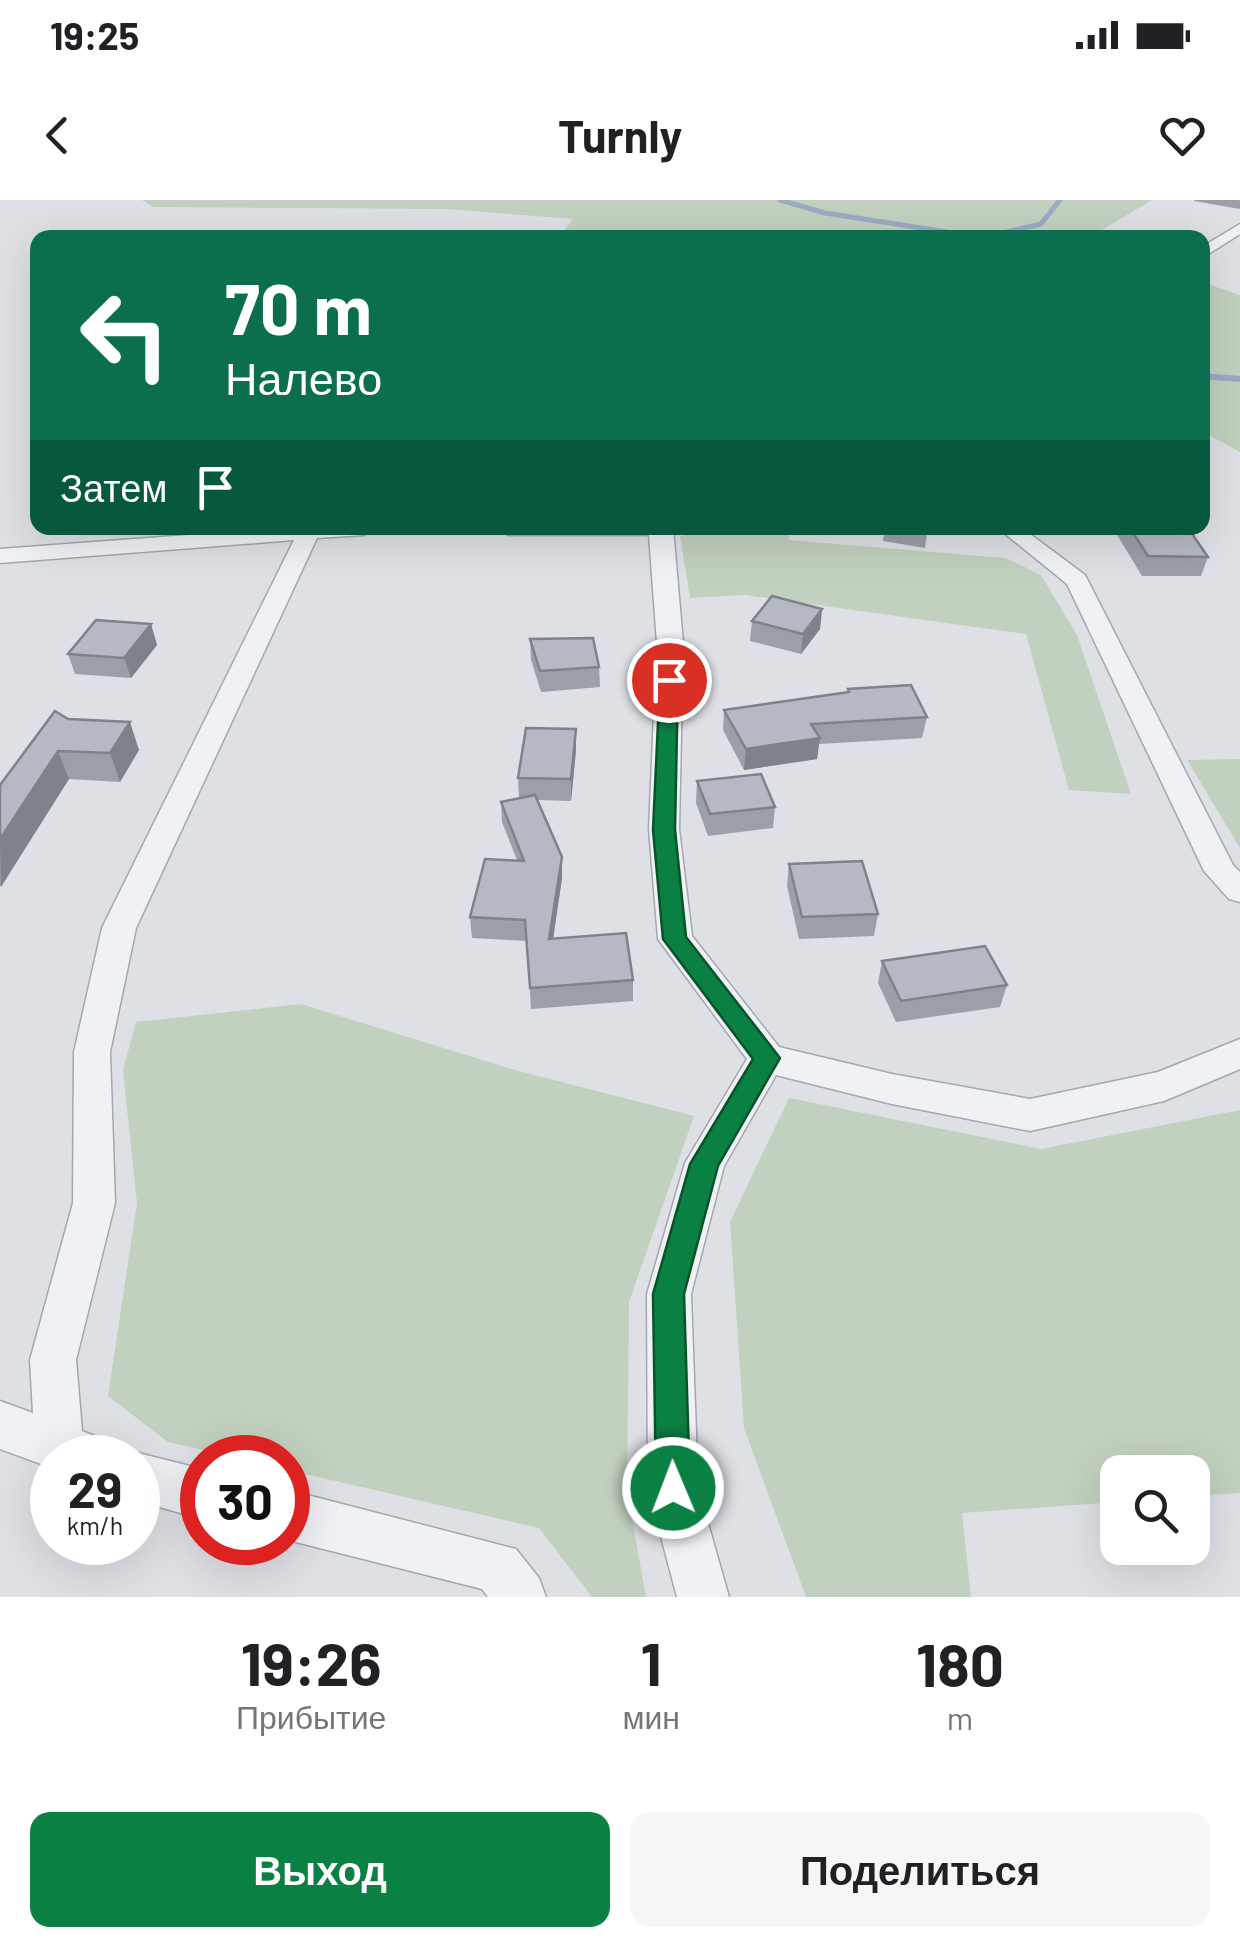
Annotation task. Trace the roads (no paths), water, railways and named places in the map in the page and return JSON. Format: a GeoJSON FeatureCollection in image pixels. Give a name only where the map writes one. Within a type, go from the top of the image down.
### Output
{"type":"FeatureCollection","features":[{"type":"Feature","properties":{"kind":"street"},"geometry":{"type":"LineString","coordinates":[[1210,249],[1240,228]]}},
{"type":"Feature","properties":{"kind":"street"},"geometry":{"type":"LineString","coordinates":[[0,556],[250,535]]}},
{"type":"Feature","properties":{"kind":"street"},"geometry":{"type":"LineString","coordinates":[[70,1435],[53,1360],[94,1204],[92,1052],[119,928],[308,535]]}},
{"type":"Feature","properties":{"kind":"street"},"geometry":{"type":"LineString","coordinates":[[661,535],[670,643],[664,830],[675,939],[767,1058],[892,1089],[1030,1115],[1164,1086],[1240,1054]]}},
{"type":"Feature","properties":{"kind":"street"},"geometry":{"type":"LineString","coordinates":[[1018,535],[1076,580],[1220,872],[1240,891]]}},
{"type":"Feature","properties":{"kind":"street"},"geometry":{"type":"LineString","coordinates":[[703,1597],[673,1488],[669,1294],[704,1164],[767,1058]]}},
{"type":"Feature","properties":{"kind":"street"},"geometry":{"type":"LineString","coordinates":[[0,1425],[30,1436]]}},
{"type":"Feature","properties":{"kind":"street"},"geometry":{"type":"LineString","coordinates":[[310,1521],[498,1568],[520,1597]]}},
{"type":"Feature","properties":{"kind":"waterway"},"geometry":{"type":"LineString","coordinates":[[780,200],[825,213],[934,230]]}},
{"type":"Feature","properties":{"kind":"waterway"},"geometry":{"type":"LineString","coordinates":[[1015,230],[1041,224],[1060,200]]}},
{"type":"Feature","properties":{"kind":"waterway"},"geometry":{"type":"LineString","coordinates":[[1210,377],[1240,379]]}}]}
